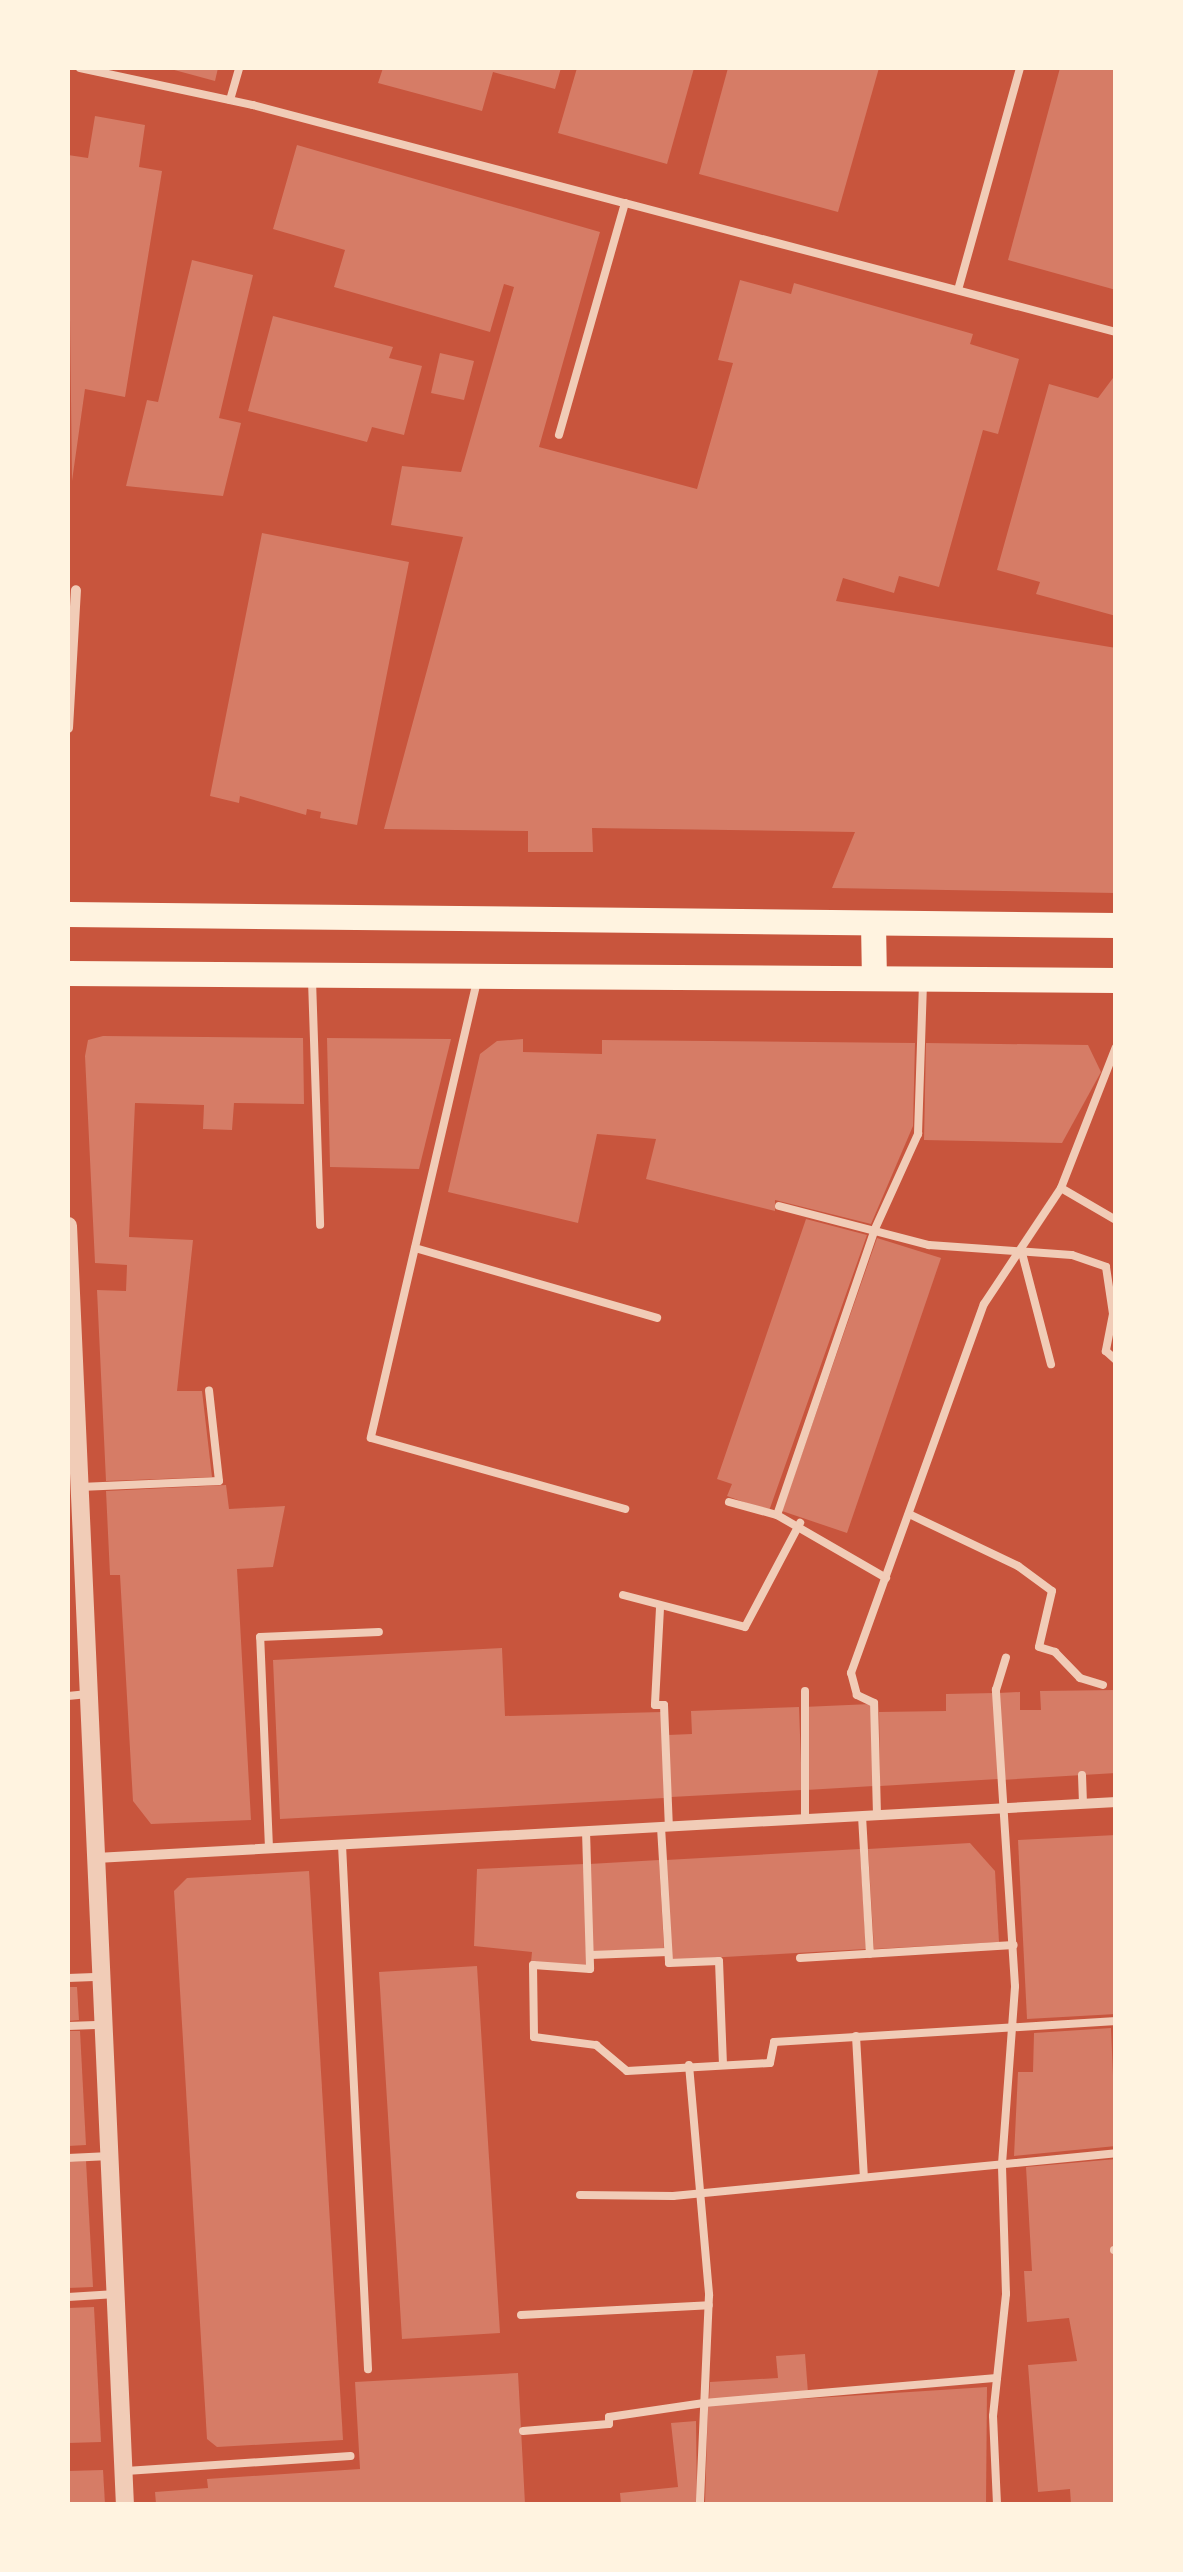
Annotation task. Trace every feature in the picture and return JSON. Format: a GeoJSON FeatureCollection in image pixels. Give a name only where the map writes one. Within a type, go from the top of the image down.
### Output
{"type":"FeatureCollection","features":[{"type":"Feature","properties":{"kind":"main road"},"geometry":{"type":"LineString","coordinates":[[68,914],[1116,925]]}},
{"type":"Feature","properties":{"kind":"main road"},"geometry":{"type":"LineString","coordinates":[[873,923],[874,978]]}},
{"type":"Feature","properties":{"kind":"main road"},"geometry":{"type":"LineString","coordinates":[[68,973],[1116,980]]}},
{"type":"Feature","properties":{"kind":"street"},"geometry":{"type":"LineString","coordinates":[[68,728],[76,590]]}},
{"type":"Feature","properties":{"kind":"street"},"geometry":{"type":"LineString","coordinates":[[68,1226],[126,2504]]}},
{"type":"Feature","properties":{"kind":"street"},"geometry":{"type":"LineString","coordinates":[[96,1858],[1116,1802]]}},
{"type":"Feature","properties":{"kind":"lane"},"geometry":{"type":"LineString","coordinates":[[80,68],[230,100],[1116,332]]}},
{"type":"Feature","properties":{"kind":"lane"},"geometry":{"type":"LineString","coordinates":[[230,100],[239,68]]}},
{"type":"Feature","properties":{"kind":"lane"},"geometry":{"type":"LineString","coordinates":[[958,290],[1020,68]]}},
{"type":"Feature","properties":{"kind":"lane"},"geometry":{"type":"LineString","coordinates":[[559,435],[625,203]]}},
{"type":"Feature","properties":{"kind":"lane"},"geometry":{"type":"LineString","coordinates":[[312,975],[320,1226]]}},
{"type":"Feature","properties":{"kind":"lane"},"geometry":{"type":"LineString","coordinates":[[478,976],[371,1438],[625,1508]]}},
{"type":"Feature","properties":{"kind":"lane"},"geometry":{"type":"LineString","coordinates":[[776,1515],[874,1231],[918,1134],[923,979]]}},
{"type":"Feature","properties":{"kind":"lane"},"geometry":{"type":"LineString","coordinates":[[878,1815],[874,1703],[856,1695],[850,1683],[984,1304],[1061,1188],[1116,1046]]}},
{"type":"Feature","properties":{"kind":"lane"},"geometry":{"type":"LineString","coordinates":[[1061,1188],[1116,1220]]}},
{"type":"Feature","properties":{"kind":"lane"},"geometry":{"type":"LineString","coordinates":[[779,1206],[929,1245],[1072,1255],[1106,1268],[1113,1314],[1106,1350],[1116,1360]]}},
{"type":"Feature","properties":{"kind":"lane"},"geometry":{"type":"LineString","coordinates":[[415,1248],[657,1318]]}},
{"type":"Feature","properties":{"kind":"lane"},"geometry":{"type":"LineString","coordinates":[[1022,1252],[1051,1364]]}},
{"type":"Feature","properties":{"kind":"lane"},"geometry":{"type":"LineString","coordinates":[[80,1488],[219,1481],[208,1391]]}},
{"type":"Feature","properties":{"kind":"lane"},"geometry":{"type":"LineString","coordinates":[[729,1502],[800,1524],[886,1578]]}},
{"type":"Feature","properties":{"kind":"lane"},"geometry":{"type":"LineString","coordinates":[[909,1514],[1018,1566],[1052,1591],[1039,1647],[1055,1652],[1077,1676],[1102,1685]]}},
{"type":"Feature","properties":{"kind":"lane"},"geometry":{"type":"LineString","coordinates":[[623,1595],[660,1608],[745,1627],[800,1524]]}},
{"type":"Feature","properties":{"kind":"lane"},"geometry":{"type":"LineString","coordinates":[[660,1608],[655,1705],[664,1705],[668,1963],[719,1961],[723,2064]]}},
{"type":"Feature","properties":{"kind":"lane"},"geometry":{"type":"LineString","coordinates":[[269,1848],[260,1637],[379,1632]]}},
{"type":"Feature","properties":{"kind":"lane"},"geometry":{"type":"LineString","coordinates":[[996,2504],[996,2378],[1006,2294],[1002,2164],[1014,1945],[1000,1808],[996,1690],[1006,1657]]}},
{"type":"Feature","properties":{"kind":"lane"},"geometry":{"type":"LineString","coordinates":[[1077,1676],[1078,1690]]}},
{"type":"Feature","properties":{"kind":"lane"},"geometry":{"type":"LineString","coordinates":[[805,1691],[805,1819]]}},
{"type":"Feature","properties":{"kind":"lane"},"geometry":{"type":"LineString","coordinates":[[68,1696],[88,1694]]}},
{"type":"Feature","properties":{"kind":"lane"},"geometry":{"type":"LineString","coordinates":[[1082,1775],[1083,1804]]}},
{"type":"Feature","properties":{"kind":"lane"},"geometry":{"type":"LineString","coordinates":[[862,1816],[870,1954]]}},
{"type":"Feature","properties":{"kind":"lane"},"geometry":{"type":"LineString","coordinates":[[586,1831],[590,1969],[533,1965],[534,2037],[596,2044],[627,2071],[770,2063],[774,2042],[1116,2021]]}},
{"type":"Feature","properties":{"kind":"lane"},"geometry":{"type":"LineString","coordinates":[[342,1845],[368,2369]]}},
{"type":"Feature","properties":{"kind":"lane"},"geometry":{"type":"LineString","coordinates":[[800,1958],[1014,1945]]}},
{"type":"Feature","properties":{"kind":"lane"},"geometry":{"type":"LineString","coordinates":[[590,1956],[668,1952]]}},
{"type":"Feature","properties":{"kind":"lane"},"geometry":{"type":"LineString","coordinates":[[68,1978],[102,1977]]}},
{"type":"Feature","properties":{"kind":"lane"},"geometry":{"type":"LineString","coordinates":[[68,2026],[104,2025]]}},
{"type":"Feature","properties":{"kind":"lane"},"geometry":{"type":"LineString","coordinates":[[856,2036],[864,2177]]}},
{"type":"Feature","properties":{"kind":"lane"},"geometry":{"type":"LineString","coordinates":[[689,2065],[703,2193],[709,2305],[700,2504]]}},
{"type":"Feature","properties":{"kind":"lane"},"geometry":{"type":"LineString","coordinates":[[580,2195],[703,2193],[1116,2153]]}},
{"type":"Feature","properties":{"kind":"lane"},"geometry":{"type":"LineString","coordinates":[[68,2158],[110,2156]]}},
{"type":"Feature","properties":{"kind":"lane"},"geometry":{"type":"LineString","coordinates":[[68,2296],[116,2294]]}},
{"type":"Feature","properties":{"kind":"lane"},"geometry":{"type":"LineString","coordinates":[[522,2316],[709,2305]]}},
{"type":"Feature","properties":{"kind":"lane"},"geometry":{"type":"LineString","coordinates":[[523,2430],[609,2424],[609,2417],[704,2404],[996,2378]]}},
{"type":"Feature","properties":{"kind":"lane"},"geometry":{"type":"LineString","coordinates":[[124,2471],[352,2456]]}},
{"type":"Feature","properties":{"kind":"building"},"geometry":{"type":"Polygon","coordinates":[[[167,68],[218,68],[215,81],[167,68]]]}},
{"type":"Feature","properties":{"kind":"building"},"geometry":{"type":"Polygon","coordinates":[[[383,68],[561,68],[555,89],[493,72],[482,111],[378,83],[383,68]]]}},
{"type":"Feature","properties":{"kind":"building"},"geometry":{"type":"Polygon","coordinates":[[[577,68],[694,68],[667,164],[558,133],[577,68]]]}},
{"type":"Feature","properties":{"kind":"building"},"geometry":{"type":"Polygon","coordinates":[[[728,68],[879,68],[838,212],[699,174],[728,68]]]}},
{"type":"Feature","properties":{"kind":"building"},"geometry":{"type":"Polygon","coordinates":[[[1060,68],[1116,68],[1116,290],[1008,260],[1060,68]]]}},
{"type":"Feature","properties":{"kind":"building"},"geometry":{"type":"Polygon","coordinates":[[[95,116],[145,125],[139,167],[162,171],[125,397],[85,389],[72,481],[68,155],[88,158],[95,116]]]}},
{"type":"Feature","properties":{"kind":"building"},"geometry":{"type":"Polygon","coordinates":[[[297,145],[600,232],[539,447],[697,489],[733,363],[718,360],[740,280],[791,294],[794,283],[973,334],[970,344],[1019,359],[998,434],[983,430],[939,587],[899,576],[894,593],[843,578],[836,601],[1116,648],[1116,893],[832,888],[855,832],[592,828],[593,852],[528,852],[528,831],[384,829],[463,537],[391,525],[402,466],[461,472],[514,287],[504,284],[490,332],[334,287],[345,250],[273,229],[297,145]]]}},
{"type":"Feature","properties":{"kind":"building"},"geometry":{"type":"Polygon","coordinates":[[[192,260],[253,275],[219,418],[241,423],[223,496],[126,486],[147,400],[158,402],[192,260]]]}},
{"type":"Feature","properties":{"kind":"building"},"geometry":{"type":"Polygon","coordinates":[[[273,316],[393,347],[389,358],[422,366],[404,435],[372,427],[367,442],[248,411],[273,316]]]}},
{"type":"Feature","properties":{"kind":"building"},"geometry":{"type":"Polygon","coordinates":[[[440,353],[474,361],[464,400],[431,393],[440,353]]]}},
{"type":"Feature","properties":{"kind":"building"},"geometry":{"type":"Polygon","coordinates":[[[1116,374],[1116,616],[1036,594],[1040,582],[997,570],[1049,384],[1098,398],[1116,374]]]}},
{"type":"Feature","properties":{"kind":"building"},"geometry":{"type":"Polygon","coordinates":[[[262,533],[409,562],[357,825],[320,818],[321,812],[307,809],[306,815],[240,796],[239,803],[210,796],[262,533]]]}},
{"type":"Feature","properties":{"kind":"building"},"geometry":{"type":"Polygon","coordinates":[[[103,1036],[303,1038],[304,1104],[234,1103],[232,1130],[203,1129],[204,1105],[135,1103],[129,1237],[193,1240],[177,1391],[202,1391],[212,1477],[106,1481],[97,1290],[126,1291],[127,1265],[95,1263],[85,1056],[88,1040],[103,1036]]]}},
{"type":"Feature","properties":{"kind":"building"},"geometry":{"type":"Polygon","coordinates":[[[327,1038],[451,1039],[419,1169],[330,1167],[327,1038]]]}},
{"type":"Feature","properties":{"kind":"building"},"geometry":{"type":"Polygon","coordinates":[[[523,1039],[523,1052],[602,1054],[602,1040],[915,1043],[913,1126],[871,1224],[775,1200],[775,1211],[646,1179],[656,1139],[597,1134],[578,1223],[448,1192],[480,1054],[497,1041],[523,1039]]]}},
{"type":"Feature","properties":{"kind":"building"},"geometry":{"type":"Polygon","coordinates":[[[926,1043],[1088,1045],[1101,1072],[1062,1143],[924,1140],[926,1043]]]}},
{"type":"Feature","properties":{"kind":"building"},"geometry":{"type":"Polygon","coordinates":[[[806,1219],[867,1235],[769,1511],[727,1496],[732,1484],[717,1479],[806,1219]]]}},
{"type":"Feature","properties":{"kind":"building"},"geometry":{"type":"Polygon","coordinates":[[[877,1238],[941,1258],[847,1533],[782,1511],[877,1238]]]}},
{"type":"Feature","properties":{"kind":"building"},"geometry":{"type":"Polygon","coordinates":[[[226,1485],[229,1509],[285,1506],[273,1567],[237,1569],[251,1820],[151,1824],[133,1801],[120,1575],[110,1575],[106,1491],[226,1485]]]}},
{"type":"Feature","properties":{"kind":"building"},"geometry":{"type":"Polygon","coordinates":[[[502,1648],[505,1716],[662,1712],[664,1798],[280,1819],[273,1660],[502,1648]]]}},
{"type":"Feature","properties":{"kind":"building"},"geometry":{"type":"Polygon","coordinates":[[[1116,1690],[1116,1773],[1001,1780],[998,1693],[1020,1692],[1020,1710],[1041,1710],[1040,1691],[1116,1690]]]}},
{"type":"Feature","properties":{"kind":"building"},"geometry":{"type":"Polygon","coordinates":[[[995,1693],[998,1779],[880,1786],[879,1712],[946,1711],[946,1694],[995,1693]]]}},
{"type":"Feature","properties":{"kind":"building"},"geometry":{"type":"Polygon","coordinates":[[[871,1704],[874,1786],[806,1790],[803,1707],[871,1704]]]}},
{"type":"Feature","properties":{"kind":"building"},"geometry":{"type":"Polygon","coordinates":[[[799,1707],[802,1790],[671,1797],[668,1735],[692,1734],[691,1711],[799,1707]]]}},
{"type":"Feature","properties":{"kind":"building"},"geometry":{"type":"Polygon","coordinates":[[[1116,1835],[1116,2014],[1027,2019],[1018,1840],[1116,1835]]]}},
{"type":"Feature","properties":{"kind":"building"},"geometry":{"type":"Polygon","coordinates":[[[970,1843],[995,1871],[999,1942],[874,1949],[868,1849],[970,1843]]]}},
{"type":"Feature","properties":{"kind":"building"},"geometry":{"type":"Polygon","coordinates":[[[860,1849],[866,1949],[672,1960],[666,1860],[860,1849]]]}},
{"type":"Feature","properties":{"kind":"building"},"geometry":{"type":"Polygon","coordinates":[[[659,1860],[664,1949],[593,1951],[589,1864],[659,1860]]]}},
{"type":"Feature","properties":{"kind":"building"},"geometry":{"type":"Polygon","coordinates":[[[584,1864],[588,1967],[531,1962],[532,1952],[474,1946],[477,1869],[584,1864]]]}},
{"type":"Feature","properties":{"kind":"building"},"geometry":{"type":"Polygon","coordinates":[[[309,1871],[343,2440],[217,2447],[207,2439],[174,1891],[187,1878],[309,1871]]]}},
{"type":"Feature","properties":{"kind":"building"},"geometry":{"type":"Polygon","coordinates":[[[477,1966],[500,2333],[402,2339],[379,1972],[477,1966]]]}},
{"type":"Feature","properties":{"kind":"building"},"geometry":{"type":"Polygon","coordinates":[[[68,1987],[77,1987],[79,2020],[68,2021],[68,1987]]]}},
{"type":"Feature","properties":{"kind":"building"},"geometry":{"type":"Polygon","coordinates":[[[1111,2028],[1116,2146],[1014,2156],[1018,2072],[1033,2072],[1034,2033],[1111,2028]]]}},
{"type":"Feature","properties":{"kind":"building"},"geometry":{"type":"Polygon","coordinates":[[[68,2031],[80,2031],[86,2145],[68,2146],[68,2031]]]}},
{"type":"Feature","properties":{"kind":"building"},"geometry":{"type":"Polygon","coordinates":[[[1116,2159],[1116,2504],[1071,2504],[1070,2489],[1038,2492],[1028,2365],[1077,2361],[1069,2318],[1027,2322],[1024,2271],[1032,2271],[1026,2167],[1116,2159]]]}},
{"type":"Feature","properties":{"kind":"building"},"geometry":{"type":"Polygon","coordinates":[[[86,2161],[93,2287],[68,2288],[68,2162],[86,2161]]]}},
{"type":"Feature","properties":{"kind":"building"},"geometry":{"type":"Polygon","coordinates":[[[94,2307],[101,2442],[68,2443],[68,2308],[94,2307]]]}},
{"type":"Feature","properties":{"kind":"building"},"geometry":{"type":"Polygon","coordinates":[[[805,2354],[808,2393],[709,2400],[710,2382],[778,2378],[776,2356],[805,2354]]]}},
{"type":"Feature","properties":{"kind":"building"},"geometry":{"type":"Polygon","coordinates":[[[518,2373],[525,2504],[156,2504],[155,2492],[208,2488],[207,2479],[360,2469],[355,2382],[518,2373]]]}},
{"type":"Feature","properties":{"kind":"building"},"geometry":{"type":"Polygon","coordinates":[[[987,2387],[986,2504],[705,2504],[708,2405],[987,2387]]]}},
{"type":"Feature","properties":{"kind":"building"},"geometry":{"type":"Polygon","coordinates":[[[696,2421],[697,2504],[621,2504],[620,2493],[678,2487],[671,2423],[696,2421]]]}},
{"type":"Feature","properties":{"kind":"building"},"geometry":{"type":"Polygon","coordinates":[[[103,2470],[105,2504],[68,2504],[68,2471],[103,2470]]]}}]}
